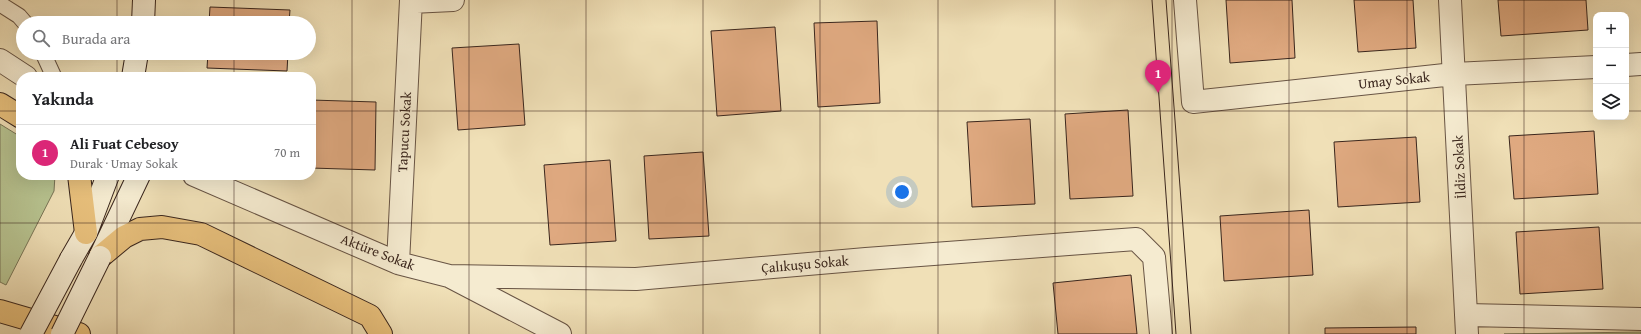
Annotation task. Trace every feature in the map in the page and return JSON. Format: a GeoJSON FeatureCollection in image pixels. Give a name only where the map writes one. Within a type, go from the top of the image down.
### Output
{"type":"FeatureCollection","features":[{"type":"Feature","properties":{"kind":"highway"},"geometry":{"type":"LineString","coordinates":[[0,104],[16,114]]}},
{"type":"Feature","properties":{"kind":"highway"},"geometry":{"type":"LineString","coordinates":[[80,180],[86,233]]}},
{"type":"Feature","properties":{"kind":"highway"},"geometry":{"type":"LineString","coordinates":[[100,257],[124,237],[140,229],[162,227],[201,234],[370,316],[381,334]]}},
{"type":"Feature","properties":{"kind":"highway"},"geometry":{"type":"LineString","coordinates":[[0,311],[79,334]]}},
{"type":"Feature","properties":{"kind":"highway"},"geometry":{"type":"LineString","coordinates":[[0,314],[34,334]]}},
{"type":"Feature","properties":{"kind":"street"},"geometry":{"type":"LineString","coordinates":[[143,16],[144,0]]}},
{"type":"Feature","properties":{"kind":"street"},"geometry":{"type":"LineString","coordinates":[[411,1],[453,0]]}},
{"type":"Feature","properties":{"kind":"street","name":"Umay Sokak"},"geometry":{"type":"LineString","coordinates":[[1185,0],[1193,102],[1454,74],[1593,67]]}},
{"type":"Feature","properties":{"kind":"street","name":"İldiz Sokak"},"geometry":{"type":"LineString","coordinates":[[1450,0],[1467,325]]}},
{"type":"Feature","properties":{"kind":"street","name":"Tapucu Sokak"},"geometry":{"type":"LineString","coordinates":[[398,263],[411,1]]}},
{"type":"Feature","properties":{"kind":"street"},"geometry":{"type":"LineString","coordinates":[[0,60],[18,72]]}},
{"type":"Feature","properties":{"kind":"street"},"geometry":{"type":"LineString","coordinates":[[134,72],[137,60]]}},
{"type":"Feature","properties":{"kind":"street"},"geometry":{"type":"LineString","coordinates":[[1629,65],[1641,64]]}},
{"type":"Feature","properties":{"kind":"street"},"geometry":{"type":"LineString","coordinates":[[31,334],[86,233],[106,180]]}},
{"type":"Feature","properties":{"kind":"street"},"geometry":{"type":"LineString","coordinates":[[62,334],[137,180]]}},
{"type":"Feature","properties":{"kind":"street","name":"Aktüre Sokak"},"geometry":{"type":"LineString","coordinates":[[206,180],[398,263],[449,276],[560,334]]}},
{"type":"Feature","properties":{"kind":"street","name":"Çalıkuşu Sokak"},"geometry":{"type":"LineString","coordinates":[[449,276],[636,279],[866,259],[1136,239],[1154,257],[1161,334]]}},
{"type":"Feature","properties":{"kind":"street"},"geometry":{"type":"LineString","coordinates":[[1467,325],[1641,319]]}},
{"type":"Feature","properties":{"kind":"lane"},"geometry":{"type":"LineString","coordinates":[[0,4],[19,16]]}},
{"type":"Feature","properties":{"kind":"lane"},"geometry":{"type":"LineString","coordinates":[[46,60],[52,72]]}},
{"type":"Feature","properties":{"kind":"green space"},"geometry":{"type":"Polygon","coordinates":[[[0,124],[16,134],[16,180],[55,180],[54,191],[6,285],[0,282],[0,124]]]}},
{"type":"Feature","properties":{"kind":"green space"},"geometry":{"type":"Polygon","coordinates":[[[1641,332],[1641,334],[1504,334],[1641,332]]]}},
{"type":"Feature","properties":{"kind":"building"},"geometry":{"type":"Polygon","coordinates":[[[1226,0],[1292,0],[1295,58],[1230,63],[1226,0]]]}},
{"type":"Feature","properties":{"kind":"building"},"geometry":{"type":"Polygon","coordinates":[[[1354,0],[1413,0],[1416,48],[1358,52],[1354,0]]]}},
{"type":"Feature","properties":{"kind":"building"},"geometry":{"type":"Polygon","coordinates":[[[1498,0],[1586,0],[1588,30],[1501,36],[1498,0]]]}},
{"type":"Feature","properties":{"kind":"building"},"geometry":{"type":"Polygon","coordinates":[[[210,7],[290,10],[290,16],[209,16],[210,7]]]}},
{"type":"Feature","properties":{"kind":"building"},"geometry":{"type":"Polygon","coordinates":[[[877,21],[880,103],[818,107],[814,23],[877,21]]]}},
{"type":"Feature","properties":{"kind":"building"},"geometry":{"type":"Polygon","coordinates":[[[775,27],[781,111],[717,116],[711,31],[775,27]]]}},
{"type":"Feature","properties":{"kind":"building"},"geometry":{"type":"Polygon","coordinates":[[[519,44],[525,125],[458,130],[452,48],[519,44]]]}},
{"type":"Feature","properties":{"kind":"building"},"geometry":{"type":"Polygon","coordinates":[[[208,60],[288,60],[287,71],[207,68],[208,60]]]}},
{"type":"Feature","properties":{"kind":"building"},"geometry":{"type":"Polygon","coordinates":[[[316,100],[376,102],[375,170],[316,168],[316,100]]]}},
{"type":"Feature","properties":{"kind":"building"},"geometry":{"type":"Polygon","coordinates":[[[1128,110],[1133,196],[1070,199],[1065,114],[1128,110]]]}},
{"type":"Feature","properties":{"kind":"building"},"geometry":{"type":"Polygon","coordinates":[[[1030,119],[1035,204],[972,207],[967,122],[1030,119]]]}},
{"type":"Feature","properties":{"kind":"building"},"geometry":{"type":"Polygon","coordinates":[[[1594,131],[1598,194],[1514,199],[1509,136],[1594,131]]]}},
{"type":"Feature","properties":{"kind":"building"},"geometry":{"type":"Polygon","coordinates":[[[1416,137],[1420,202],[1338,207],[1334,142],[1416,137]]]}},
{"type":"Feature","properties":{"kind":"building"},"geometry":{"type":"Polygon","coordinates":[[[703,152],[709,236],[649,239],[644,156],[703,152]]]}},
{"type":"Feature","properties":{"kind":"building"},"geometry":{"type":"Polygon","coordinates":[[[610,160],[616,241],[550,245],[544,165],[610,160]]]}},
{"type":"Feature","properties":{"kind":"building"},"geometry":{"type":"Polygon","coordinates":[[[1309,210],[1313,275],[1224,281],[1220,216],[1309,210]]]}},
{"type":"Feature","properties":{"kind":"building"},"geometry":{"type":"Polygon","coordinates":[[[1599,227],[1603,289],[1520,294],[1516,232],[1599,227]]]}},
{"type":"Feature","properties":{"kind":"building"},"geometry":{"type":"Polygon","coordinates":[[[1131,275],[1137,334],[1058,334],[1053,283],[1131,275]]]}},
{"type":"Feature","properties":{"kind":"building"},"geometry":{"type":"Polygon","coordinates":[[[1416,327],[1416,334],[1325,334],[1325,328],[1416,327]]]}},
{"type":"Feature","properties":{"kind":"tram line"},"geometry":{"type":"LineString","coordinates":[[1152,0],[1176,334]]}},
{"type":"Feature","properties":{"kind":"tram line"},"geometry":{"type":"LineString","coordinates":[[1166,0],[1191,334]]}},
{"type":"Feature","properties":{"kind":"place","name":"Ali Fuat Cebesoy"},"geometry":{"type":"Point","coordinates":[1158,93]}}]}
